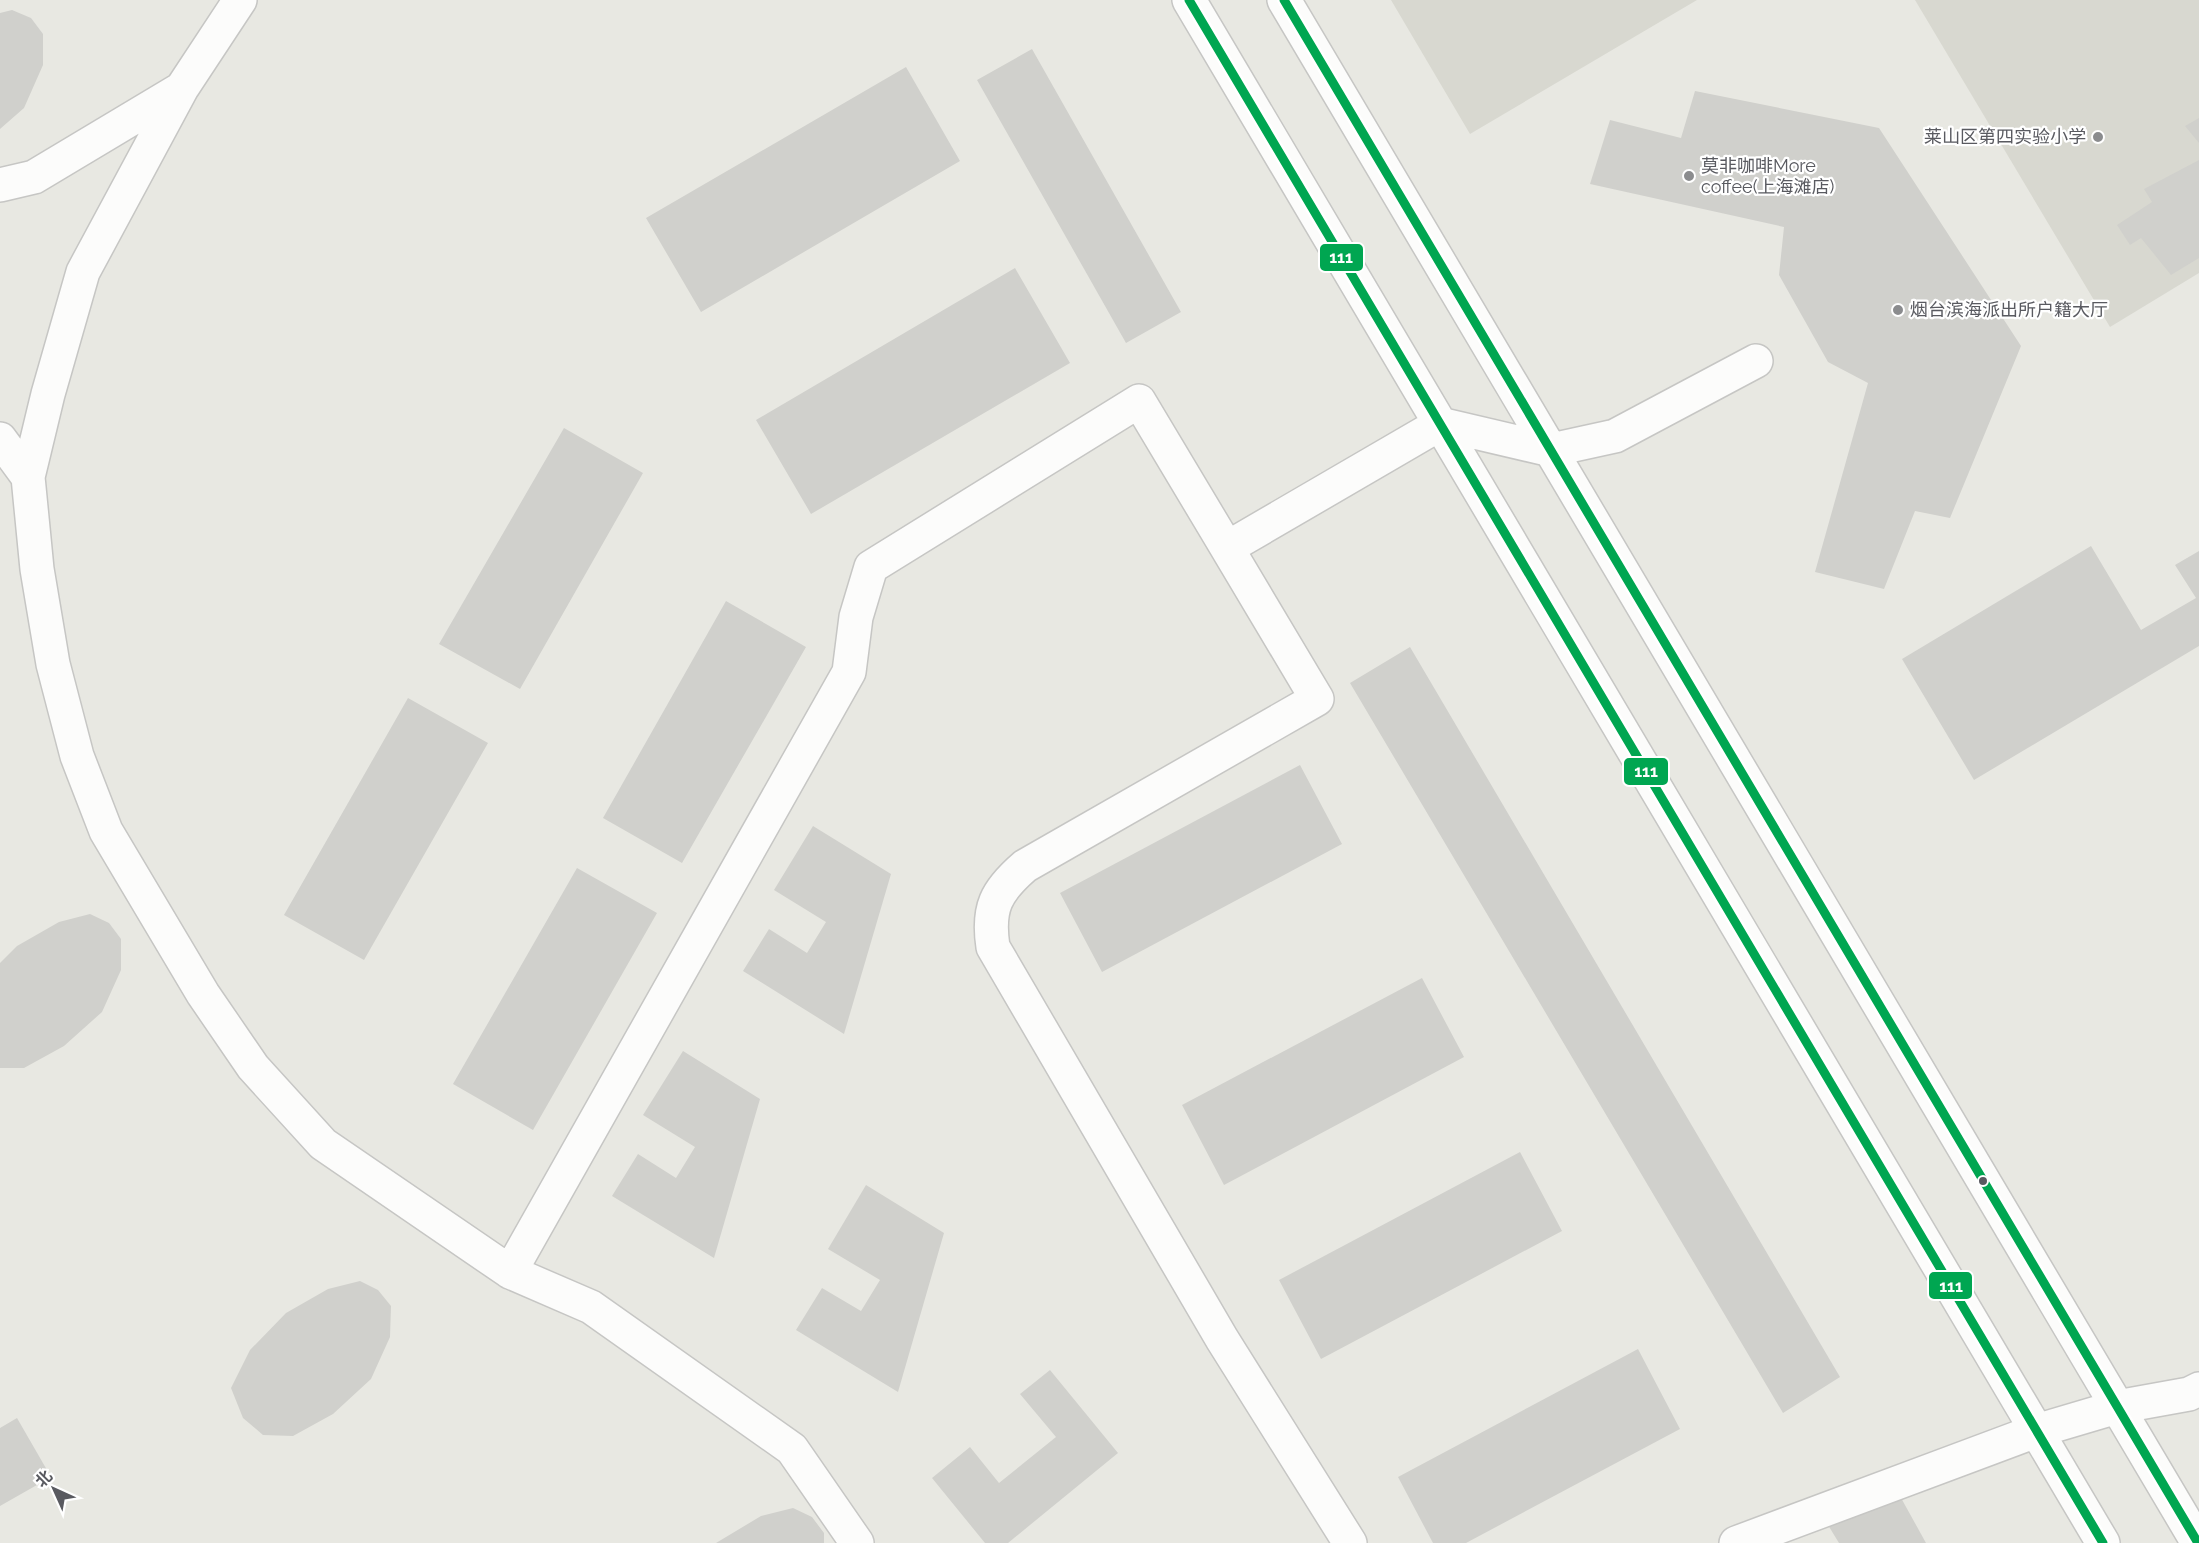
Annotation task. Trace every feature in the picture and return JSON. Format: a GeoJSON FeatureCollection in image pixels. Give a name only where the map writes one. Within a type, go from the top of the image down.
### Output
{"type":"FeatureCollection","features":[{"type":"Feature","properties":{"kind":"street"},"geometry":{"type":"LineString","coordinates":[[240,0],[183,88],[83,272],[48,394],[28,477],[37,569],[53,664],[77,756],[106,831],[203,994],[253,1067],[323,1144],[510,1272],[591,1307],[792,1449],[857,1543]]}},
{"type":"Feature","properties":{"kind":"street"},"geometry":{"type":"LineString","coordinates":[[1189,0],[2103,1543]]}},
{"type":"Feature","properties":{"kind":"street"},"geometry":{"type":"LineString","coordinates":[[1284,0],[2198,1543]]}},
{"type":"Feature","properties":{"kind":"street"},"geometry":{"type":"LineString","coordinates":[[0,185],[34,177],[183,88]]}},
{"type":"Feature","properties":{"kind":"street"},"geometry":{"type":"LineString","coordinates":[[1227,548],[1440,424],[1551,450],[1615,436],[1756,361]]}},
{"type":"Feature","properties":{"kind":"street"},"geometry":{"type":"LineString","coordinates":[[510,1272],[849,672],[856,617],[871,567],[1139,401],[1317,699],[1025,866],[1009,880],[997,897],[990,924],[993,947],[1210,1319],[1350,1543]]}},
{"type":"Feature","properties":{"kind":"street"},"geometry":{"type":"LineString","coordinates":[[0,439],[28,477]]}},
{"type":"Feature","properties":{"kind":"street"},"geometry":{"type":"LineString","coordinates":[[1736,1543],[2036,1431],[2118,1407],[2189,1394],[2199,1389]]}},
{"type":"Feature","properties":{"kind":"shaded area"},"geometry":{"type":"Polygon","coordinates":[[[1391,0],[1697,0],[1470,134],[1391,0]]]}},
{"type":"Feature","properties":{"kind":"shaded area","name":"莱山区第四实验小学"},"geometry":{"type":"Polygon","coordinates":[[[1915,0],[2199,0],[2199,273],[2110,327],[1915,0]]]}},
{"type":"Feature","properties":{"kind":"building"},"geometry":{"type":"Polygon","coordinates":[[[12,10],[31,18],[43,34],[43,65],[24,108],[0,129],[0,13],[12,10]]]}},
{"type":"Feature","properties":{"kind":"building"},"geometry":{"type":"Polygon","coordinates":[[[1032,49],[1181,312],[1126,343],[977,80],[1032,49]]]}},
{"type":"Feature","properties":{"kind":"building"},"geometry":{"type":"Polygon","coordinates":[[[906,67],[960,161],[701,312],[646,218],[906,67]]]}},
{"type":"Feature","properties":{"kind":"building","name":"烟台滨海派出所户籍大厅"},"geometry":{"type":"Polygon","coordinates":[[[1695,91],[1879,128],[2021,346],[1950,518],[1915,511],[1884,589],[1815,572],[1868,383],[1828,362],[1779,275],[1784,227],[1590,184],[1610,120],[1681,138],[1695,91]]]}},
{"type":"Feature","properties":{"kind":"building"},"geometry":{"type":"Polygon","coordinates":[[[2199,118],[2199,143],[2185,126],[2199,118]]]}},
{"type":"Feature","properties":{"kind":"building"},"geometry":{"type":"Polygon","coordinates":[[[2199,160],[2199,258],[2171,275],[2141,238],[2130,245],[2117,225],[2152,202],[2144,189],[2199,160]]]}},
{"type":"Feature","properties":{"kind":"building"},"geometry":{"type":"Polygon","coordinates":[[[1015,268],[1070,363],[811,514],[756,420],[1015,268]]]}},
{"type":"Feature","properties":{"kind":"building"},"geometry":{"type":"Polygon","coordinates":[[[564,428],[643,473],[520,689],[439,644],[564,428]]]}},
{"type":"Feature","properties":{"kind":"building"},"geometry":{"type":"Polygon","coordinates":[[[2091,546],[2141,630],[2196,598],[2175,565],[2199,551],[2199,646],[1974,780],[1902,659],[2091,546]]]}},
{"type":"Feature","properties":{"kind":"building"},"geometry":{"type":"Polygon","coordinates":[[[726,601],[806,647],[682,863],[603,818],[726,601]]]}},
{"type":"Feature","properties":{"kind":"building"},"geometry":{"type":"Polygon","coordinates":[[[1410,647],[1840,1377],[1783,1413],[1350,683],[1410,647]]]}},
{"type":"Feature","properties":{"kind":"building"},"geometry":{"type":"Polygon","coordinates":[[[408,698],[488,743],[364,960],[284,915],[408,698]]]}},
{"type":"Feature","properties":{"kind":"building"},"geometry":{"type":"Polygon","coordinates":[[[1300,765],[1342,844],[1102,972],[1060,893],[1300,765]]]}},
{"type":"Feature","properties":{"kind":"building"},"geometry":{"type":"Polygon","coordinates":[[[813,826],[891,874],[844,1034],[743,971],[769,929],[807,953],[826,922],[774,890],[813,826]]]}},
{"type":"Feature","properties":{"kind":"building"},"geometry":{"type":"Polygon","coordinates":[[[577,868],[657,913],[533,1130],[453,1084],[577,868]]]}},
{"type":"Feature","properties":{"kind":"building"},"geometry":{"type":"Polygon","coordinates":[[[90,914],[109,923],[121,939],[121,970],[102,1012],[64,1046],[24,1068],[0,1068],[0,963],[17,946],[59,922],[90,914]]]}},
{"type":"Feature","properties":{"kind":"building"},"geometry":{"type":"Polygon","coordinates":[[[1422,978],[1464,1057],[1224,1185],[1182,1105],[1422,978]]]}},
{"type":"Feature","properties":{"kind":"building"},"geometry":{"type":"Polygon","coordinates":[[[683,1051],[760,1099],[714,1258],[612,1196],[638,1154],[676,1178],[695,1147],[643,1115],[683,1051]]]}},
{"type":"Feature","properties":{"kind":"building"},"geometry":{"type":"Polygon","coordinates":[[[1520,1152],[1562,1231],[1321,1359],[1279,1280],[1520,1152]]]}},
{"type":"Feature","properties":{"kind":"building"},"geometry":{"type":"Polygon","coordinates":[[[866,1185],[944,1233],[898,1392],[796,1330],[822,1288],[861,1311],[880,1280],[828,1249],[866,1185]]]}},
{"type":"Feature","properties":{"kind":"building"},"geometry":{"type":"Polygon","coordinates":[[[360,1281],[378,1290],[391,1306],[390,1337],[371,1379],[333,1414],[293,1436],[263,1435],[243,1418],[231,1388],[250,1350],[286,1313],[328,1289],[360,1281]]]}},
{"type":"Feature","properties":{"kind":"building"},"geometry":{"type":"Polygon","coordinates":[[[1638,1349],[1680,1429],[1466,1543],[1433,1543],[1398,1477],[1638,1349]]]}},
{"type":"Feature","properties":{"kind":"building"},"geometry":{"type":"Polygon","coordinates":[[[1050,1370],[1118,1453],[1008,1543],[985,1543],[932,1478],[970,1447],[999,1483],[1056,1437],[1020,1394],[1050,1370]]]}},
{"type":"Feature","properties":{"kind":"building"},"geometry":{"type":"Polygon","coordinates":[[[17,1418],[51,1477],[0,1506],[0,1428],[17,1418]]]}},
{"type":"Feature","properties":{"kind":"building"},"geometry":{"type":"Polygon","coordinates":[[[1895,1487],[1926,1543],[1839,1543],[1828,1525],[1895,1487]]]}},
{"type":"Feature","properties":{"kind":"building"},"geometry":{"type":"Polygon","coordinates":[[[793,1508],[812,1517],[824,1533],[824,1543],[716,1543],[761,1516],[793,1508]]]}},
{"type":"Feature","properties":{"kind":"transit line","name":"111"},"geometry":{"type":"LineString","coordinates":[[1189,0],[2103,1543]]}},
{"type":"Feature","properties":{"kind":"transit line","name":"111"},"geometry":{"type":"LineString","coordinates":[[1284,0],[2198,1543]]}},
{"type":"Feature","properties":{"kind":"place","name":"莱山区第四实验小学"},"geometry":{"type":"Point","coordinates":[2098,137]}},
{"type":"Feature","properties":{"kind":"place","name":"莫非咖啡More coffee(上海滩店)"},"geometry":{"type":"Point","coordinates":[1689,176]}},
{"type":"Feature","properties":{"kind":"place","name":"烟台滨海派出所户籍大厅"},"geometry":{"type":"Point","coordinates":[1898,310]}}]}
